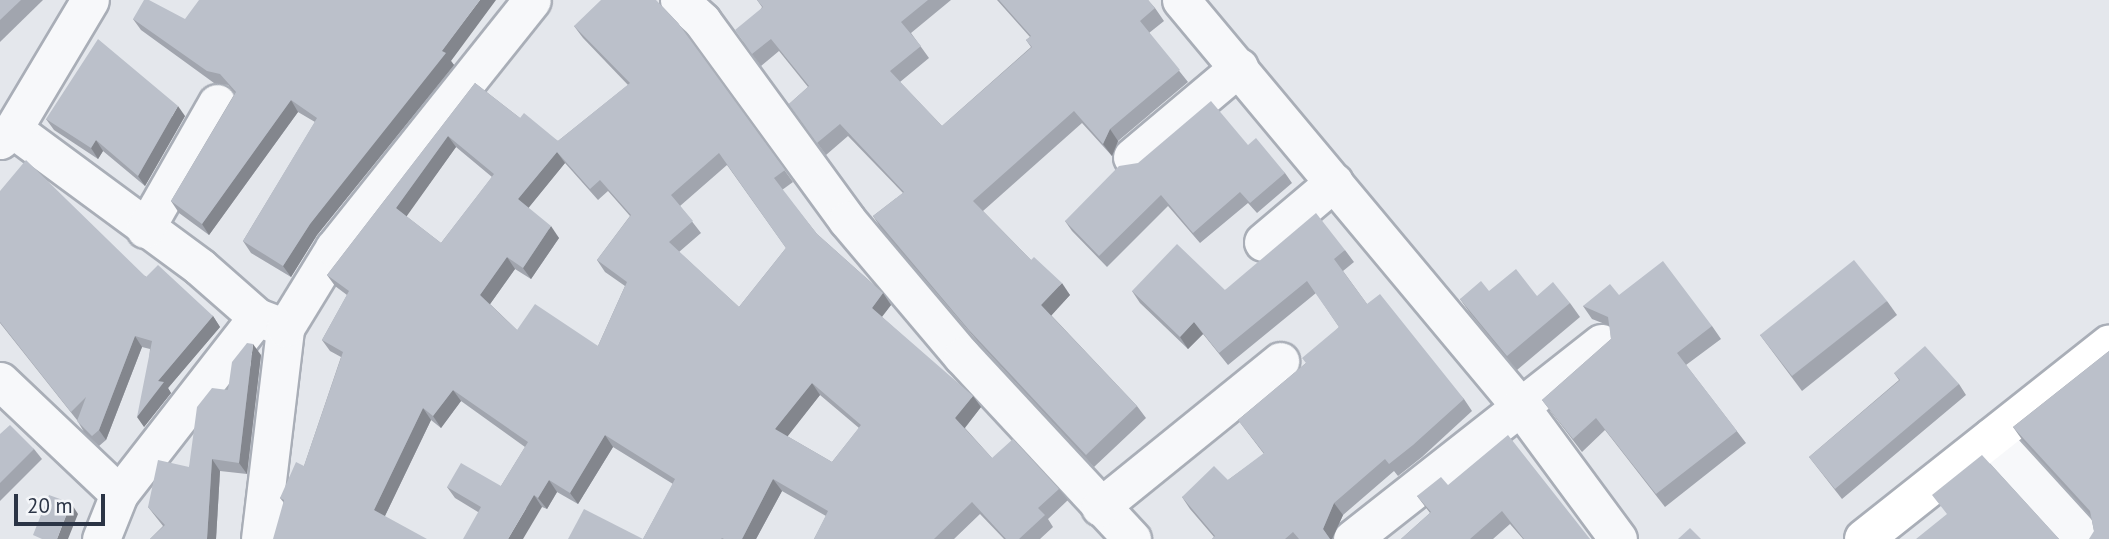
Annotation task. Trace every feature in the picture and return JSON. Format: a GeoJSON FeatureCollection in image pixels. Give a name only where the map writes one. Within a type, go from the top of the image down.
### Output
{"type":"FeatureCollection","features":[{"type":"Feature","properties":{"kind":"street"},"geometry":{"type":"LineString","coordinates":[[101,539],[119,494],[334,248],[532,0]]}},
{"type":"Feature","properties":{"kind":"street"},"geometry":{"type":"LineString","coordinates":[[679,0],[702,21],[847,220],[962,356],[1132,539]]}},
{"type":"Feature","properties":{"kind":"street"},"geometry":{"type":"LineString","coordinates":[[1181,0],[1520,406],[1618,539]]}},
{"type":"Feature","properties":{"kind":"street"},"geometry":{"type":"LineString","coordinates":[[91,1],[6,134],[200,267],[271,323]]}},
{"type":"Feature","properties":{"kind":"street"},"geometry":{"type":"LineString","coordinates":[[1132,157],[1239,67]]}},
{"type":"Feature","properties":{"kind":"street"},"geometry":{"type":"LineString","coordinates":[[145,229],[217,103]]}},
{"type":"Feature","properties":{"kind":"street"},"geometry":{"type":"LineString","coordinates":[[1263,242],[1334,182]]}},
{"type":"Feature","properties":{"kind":"street"},"geometry":{"type":"LineString","coordinates":[[260,539],[271,323]]}},
{"type":"Feature","properties":{"kind":"street"},"geometry":{"type":"LineString","coordinates":[[1352,539],[1601,342]]}},
{"type":"Feature","properties":{"kind":"street"},"geometry":{"type":"LineString","coordinates":[[1864,539],[2109,345]]}},
{"type":"Feature","properties":{"kind":"street"},"geometry":{"type":"LineString","coordinates":[[1100,507],[1280,360]]}},
{"type":"Feature","properties":{"kind":"street"},"geometry":{"type":"LineString","coordinates":[[7,403],[119,494]]}},
{"type":"Feature","properties":{"kind":"street"},"geometry":{"type":"LineString","coordinates":[[1991,437],[2084,539]]}},
{"type":"Feature","properties":{"kind":"building"},"geometry":{"type":"Polygon","coordinates":[[[0,0],[21,0],[0,20],[0,0]]]}},
{"type":"Feature","properties":{"kind":"building"},"geometry":{"type":"Polygon","coordinates":[[[144,0],[149,0],[185,19],[199,0],[480,0],[442,51],[446,53],[310,224],[283,266],[243,241],[317,118],[291,100],[202,224],[171,201],[236,92],[220,74],[207,71],[133,19],[144,0]]]}},
{"type":"Feature","properties":{"kind":"building"},"geometry":{"type":"Polygon","coordinates":[[[601,0],[656,0],[678,23],[785,170],[774,178],[817,234],[883,293],[872,308],[973,396],[955,418],[992,458],[1013,439],[1059,489],[1038,508],[1045,515],[1019,539],[1006,539],[972,502],[934,539],[814,539],[828,511],[773,479],[742,539],[643,539],[675,479],[605,435],[570,493],[549,480],[538,498],[534,495],[508,539],[463,539],[481,507],[447,487],[461,463],[501,486],[528,442],[453,390],[433,416],[423,408],[374,510],[427,539],[273,539],[284,500],[280,498],[296,462],[304,466],[343,352],[322,340],[349,291],[327,275],[475,83],[520,118],[524,113],[558,141],[630,83],[574,26],[601,0]],[[448,136],[396,208],[441,243],[494,174],[448,136]],[[557,152],[518,199],[551,226],[523,268],[507,257],[480,295],[517,330],[535,304],[598,346],[627,282],[597,260],[631,215],[600,180],[590,189],[557,152]],[[719,153],[671,195],[693,221],[669,242],[739,307],[786,248],[719,153]],[[812,383],[775,429],[832,462],[861,425],[812,383]]]}},
{"type":"Feature","properties":{"kind":"building"},"geometry":{"type":"Polygon","coordinates":[[[757,0],[928,0],[901,22],[921,46],[890,71],[942,126],[1032,47],[1026,40],[1031,36],[999,0],[1148,0],[1155,8],[1140,21],[1180,70],[1110,129],[1103,144],[1074,111],[973,201],[1031,260],[1034,257],[1062,283],[1041,305],[1137,406],[1086,455],[969,330],[873,216],[904,192],[840,124],[817,143],[789,104],[809,86],[771,39],[752,54],[735,30],[763,7],[757,0]]]}},
{"type":"Feature","properties":{"kind":"building"},"geometry":{"type":"Polygon","coordinates":[[[98,39],[178,106],[138,176],[96,140],[91,148],[46,119],[98,39]]]}},
{"type":"Feature","properties":{"kind":"building"},"geometry":{"type":"Polygon","coordinates":[[[1211,101],[1248,145],[1256,138],[1285,173],[1250,203],[1240,192],[1193,233],[1161,195],[1099,256],[1065,221],[1119,166],[1138,163],[1211,101]]]}},
{"type":"Feature","properties":{"kind":"building"},"geometry":{"type":"Polygon","coordinates":[[[26,160],[146,277],[158,265],[213,316],[158,381],[164,382],[137,417],[152,341],[135,336],[99,430],[92,436],[77,421],[86,397],[71,412],[0,322],[0,191],[26,160]]]}},
{"type":"Feature","properties":{"kind":"building"},"geometry":{"type":"Polygon","coordinates":[[[1316,213],[1345,250],[1334,259],[1367,304],[1380,294],[1464,399],[1413,445],[1389,464],[1385,459],[1334,503],[1323,529],[1330,539],[1299,539],[1293,532],[1285,539],[1212,539],[1215,536],[1182,497],[1214,466],[1228,480],[1264,453],[1238,420],[1306,363],[1302,358],[1339,327],[1307,281],[1219,353],[1194,322],[1180,337],[1132,291],[1177,244],[1225,290],[1316,213]]]}},
{"type":"Feature","properties":{"kind":"building"},"geometry":{"type":"Polygon","coordinates":[[[1854,260],[1887,301],[1792,376],[1760,335],[1854,260]]]}},
{"type":"Feature","properties":{"kind":"building"},"geometry":{"type":"Polygon","coordinates":[[[1663,261],[1712,326],[1677,353],[1737,431],[1656,494],[1596,418],[1573,439],[1542,400],[1611,339],[1608,317],[1583,306],[1610,284],[1619,295],[1663,261]]]}},
{"type":"Feature","properties":{"kind":"building"},"geometry":{"type":"Polygon","coordinates":[[[1516,269],[1537,296],[1553,282],[1570,303],[1507,356],[1460,299],[1481,281],[1489,291],[1516,269]]]}},
{"type":"Feature","properties":{"kind":"building"},"geometry":{"type":"Polygon","coordinates":[[[247,343],[253,344],[239,463],[212,459],[207,539],[150,539],[165,525],[148,507],[158,460],[189,467],[197,407],[212,388],[228,390],[232,362],[247,343]]]}},
{"type":"Feature","properties":{"kind":"building"},"geometry":{"type":"Polygon","coordinates":[[[1925,346],[1959,384],[1835,489],[1809,457],[1900,380],[1894,373],[1925,346]]]}},
{"type":"Feature","properties":{"kind":"building"},"geometry":{"type":"Polygon","coordinates":[[[2109,351],[2109,539],[2089,539],[2094,531],[2090,511],[2013,427],[2109,351]]]}},
{"type":"Feature","properties":{"kind":"building"},"geometry":{"type":"Polygon","coordinates":[[[10,425],[34,449],[0,483],[0,434],[10,425]]]}},
{"type":"Feature","properties":{"kind":"building"},"geometry":{"type":"Polygon","coordinates":[[[1508,435],[1590,539],[1524,539],[1502,511],[1470,539],[1401,539],[1431,512],[1417,496],[1441,477],[1448,485],[1508,435]]]}},
{"type":"Feature","properties":{"kind":"building"},"geometry":{"type":"Polygon","coordinates":[[[1982,455],[2059,539],[1916,539],[1947,514],[1932,495],[1982,455]]]}},
{"type":"Feature","properties":{"kind":"building"},"geometry":{"type":"Polygon","coordinates":[[[49,495],[71,503],[57,539],[42,539],[33,535],[49,495]]]}},
{"type":"Feature","properties":{"kind":"building"},"geometry":{"type":"Polygon","coordinates":[[[584,509],[643,539],[568,539],[584,509]]]}},
{"type":"Feature","properties":{"kind":"building"},"geometry":{"type":"Polygon","coordinates":[[[1690,528],[1701,539],[1678,539],[1690,528]]]}}]}
